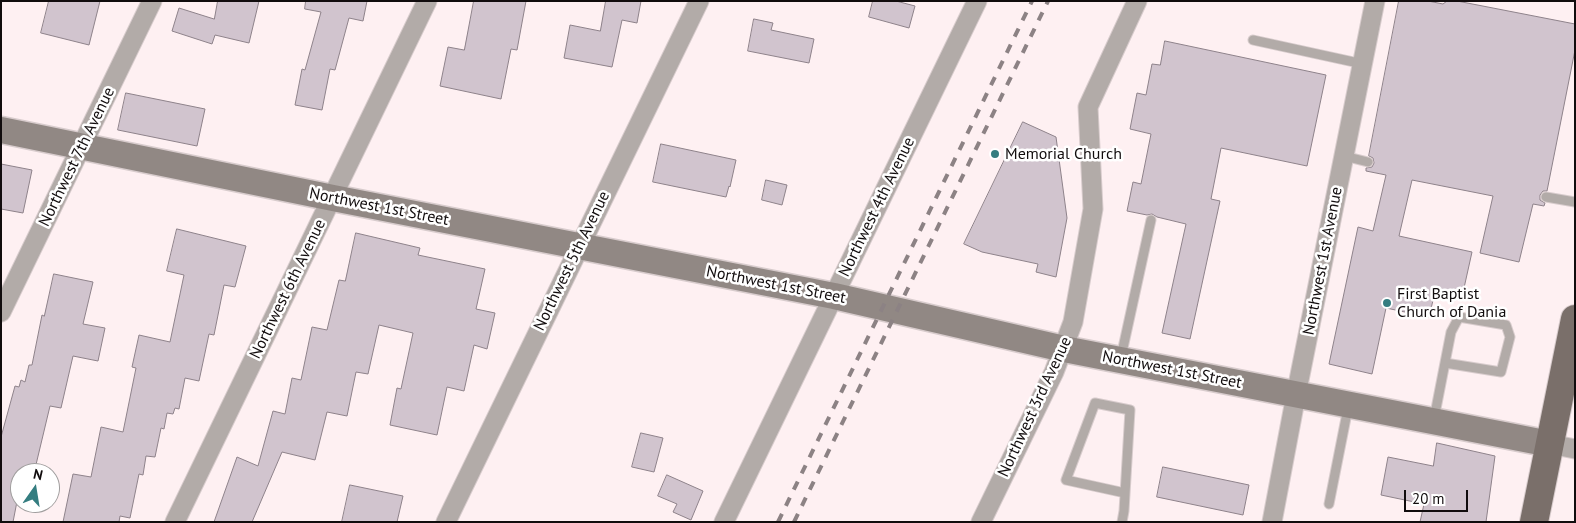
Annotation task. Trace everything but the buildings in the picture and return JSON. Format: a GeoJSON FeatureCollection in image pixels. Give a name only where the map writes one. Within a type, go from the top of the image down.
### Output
{"type":"FeatureCollection","features":[{"type":"Feature","properties":{"kind":"main road"},"geometry":{"type":"LineString","coordinates":[[1534,522],[1562,446],[1575,319]]}},
{"type":"Feature","properties":{"kind":"street","name":"Northwest 7th Avenue"},"geometry":{"type":"LineString","coordinates":[[1,312],[152,1]]}},
{"type":"Feature","properties":{"kind":"street","name":"Northwest 6th Avenue"},"geometry":{"type":"LineString","coordinates":[[175,522],[427,1]]}},
{"type":"Feature","properties":{"kind":"street","name":"Northwest 5th Avenue"},"geometry":{"type":"LineString","coordinates":[[446,522],[699,1]]}},
{"type":"Feature","properties":{"kind":"street","name":"Northwest 4th Avenue"},"geometry":{"type":"LineString","coordinates":[[724,522],[977,1]]}},
{"type":"Feature","properties":{"kind":"street","name":"Northwest 3rd Avenue"},"geometry":{"type":"LineString","coordinates":[[981,522],[1064,348],[1073,322],[1093,209],[1088,106],[1137,1]]}},
{"type":"Feature","properties":{"kind":"street","name":"Northwest 1st Avenue"},"geometry":{"type":"LineString","coordinates":[[1272,522],[1375,1]]}},
{"type":"Feature","properties":{"kind":"street","name":"Northwest 1st Street"},"geometry":{"type":"LineString","coordinates":[[1,130],[333,198],[834,296],[1120,360],[1562,446]]}},
{"type":"Feature","properties":{"kind":"lane"},"geometry":{"type":"LineString","coordinates":[[1253,40],[1363,64]]}},
{"type":"Feature","properties":{"kind":"lane"},"geometry":{"type":"LineString","coordinates":[[1344,156],[1368,162]]}},
{"type":"Feature","properties":{"kind":"lane"},"geometry":{"type":"LineString","coordinates":[[1546,196],[1575,202]]}},
{"type":"Feature","properties":{"kind":"lane"},"geometry":{"type":"LineString","coordinates":[[1120,360],[1151,220]]}},
{"type":"Feature","properties":{"kind":"lane"},"geometry":{"type":"LineString","coordinates":[[1433,421],[1451,332],[1459,317],[1506,325],[1510,337],[1501,372],[1445,363]]}},
{"type":"Feature","properties":{"kind":"lane"},"geometry":{"type":"LineString","coordinates":[[1122,522],[1125,493],[1130,410],[1095,403],[1066,480],[1125,493]]}},
{"type":"Feature","properties":{"kind":"lane"},"geometry":{"type":"LineString","coordinates":[[1329,504],[1349,405]]}},
{"type":"Feature","properties":{"kind":"railway"},"geometry":{"type":"LineString","coordinates":[[778,522],[1032,1]]}},
{"type":"Feature","properties":{"kind":"railway"},"geometry":{"type":"LineString","coordinates":[[794,522],[1048,1]]}},
{"type":"Feature","properties":{"kind":"place","name":"Memorial Church"},"geometry":{"type":"Point","coordinates":[995,154]}},
{"type":"Feature","properties":{"kind":"place","name":"First Baptist Church of Dania"},"geometry":{"type":"Point","coordinates":[1387,303]}}]}
